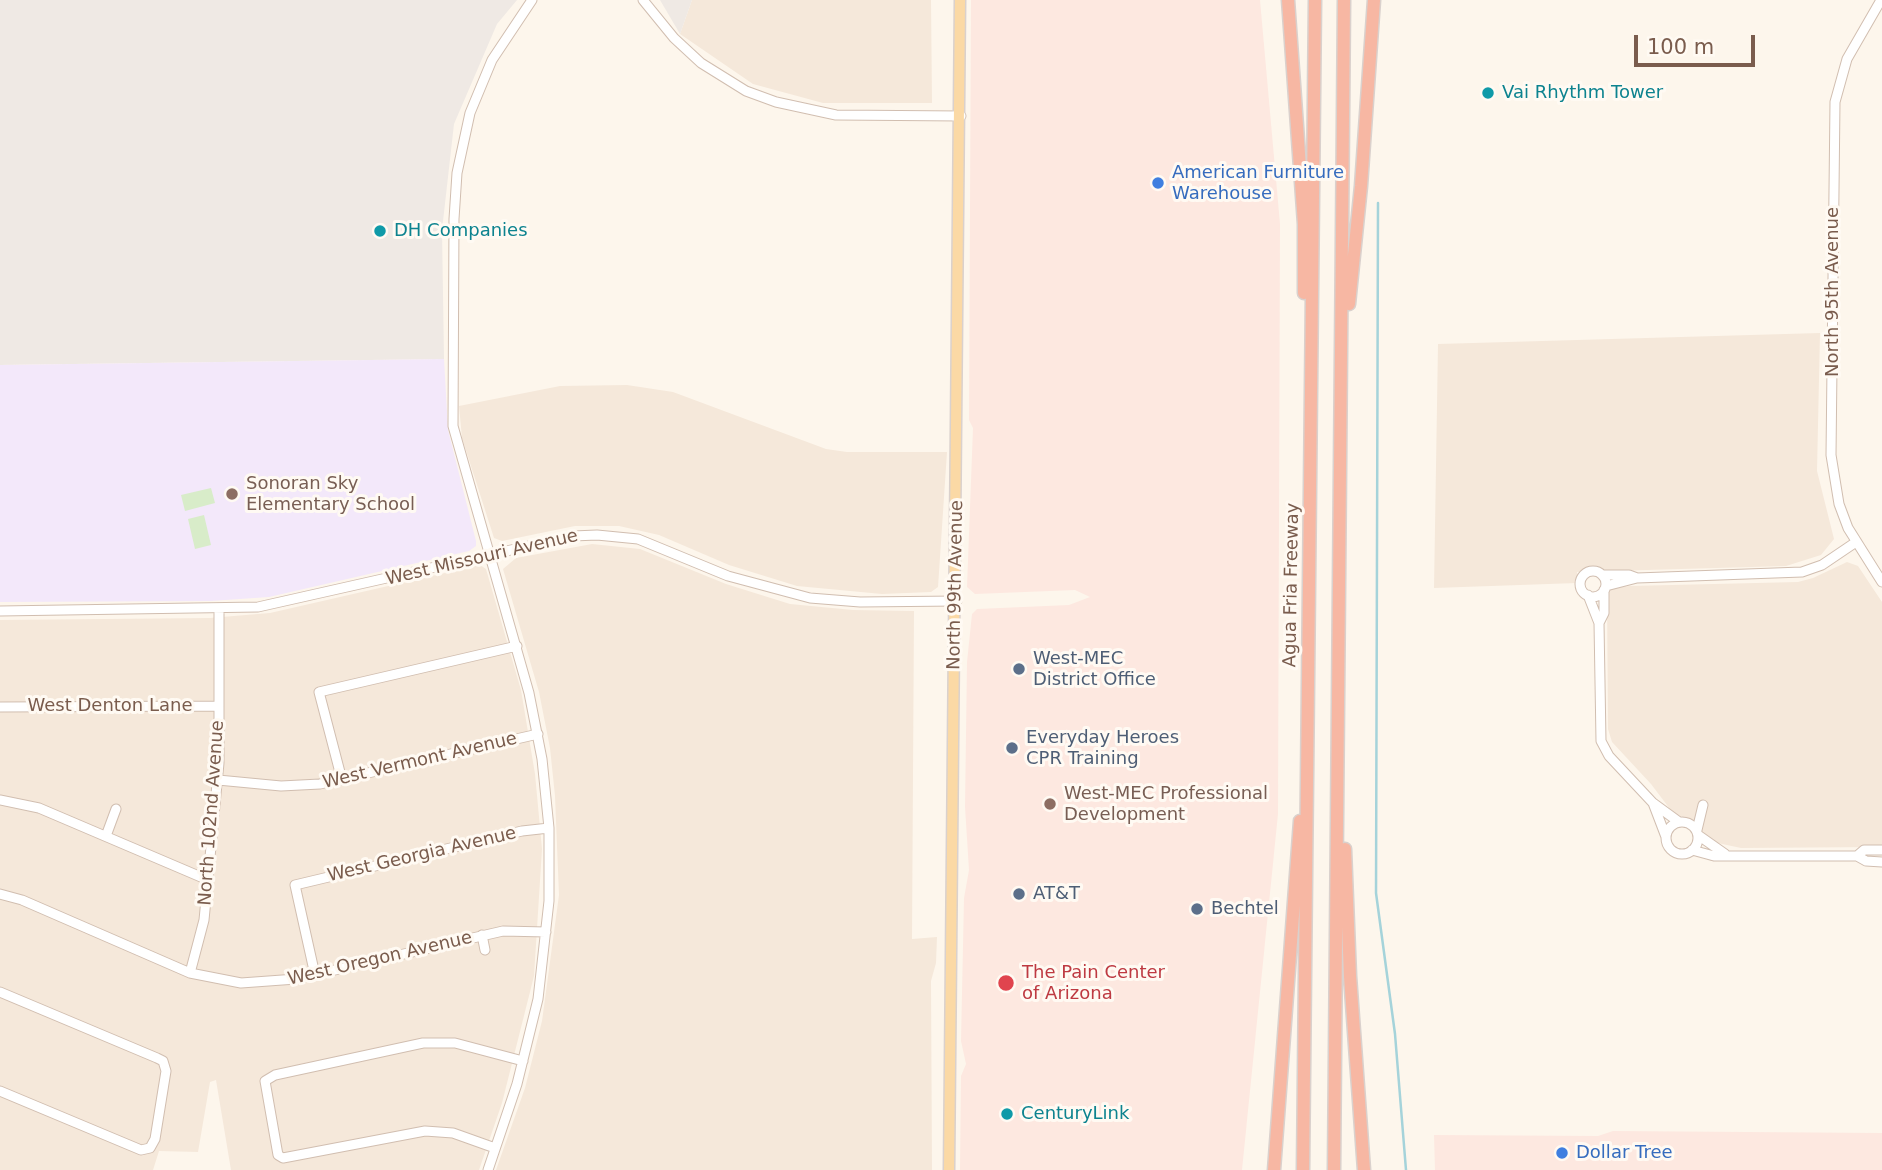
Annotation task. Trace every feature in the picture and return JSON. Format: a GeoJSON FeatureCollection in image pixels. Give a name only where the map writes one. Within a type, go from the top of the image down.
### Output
{"type":"FeatureCollection","features":[{"type":"Feature","properties":{"kind":"highway"},"geometry":{"type":"LineString","coordinates":[[1288,0],[1311,368]]}},
{"type":"Feature","properties":{"kind":"highway","name":"Agua Fria Freeway"},"geometry":{"type":"LineString","coordinates":[[1303,1170],[1315,0]]}},
{"type":"Feature","properties":{"kind":"highway"},"geometry":{"type":"LineString","coordinates":[[1334,1170],[1344,0]]}},
{"type":"Feature","properties":{"kind":"highway"},"geometry":{"type":"LineString","coordinates":[[1342,367],[1361,186],[1374,0]]}},
{"type":"Feature","properties":{"kind":"highway"},"geometry":{"type":"LineString","coordinates":[[1274,1170],[1298,836],[1308,765]]}},
{"type":"Feature","properties":{"kind":"highway"},"geometry":{"type":"LineString","coordinates":[[1338,765],[1364,1170]]}},
{"type":"Feature","properties":{"kind":"main road","name":"North 99th Avenue"},"geometry":{"type":"LineString","coordinates":[[949,1170],[957,601],[960,0]]}},
{"type":"Feature","properties":{"kind":"street"},"geometry":{"type":"LineString","coordinates":[[488,1170],[523,1061],[538,999],[546,932],[549,828],[538,734],[517,646],[453,426],[457,173],[462,143],[480,85],[504,39],[532,0]]}},
{"type":"Feature","properties":{"kind":"street"},"geometry":{"type":"LineString","coordinates":[[643,0],[674,38],[702,63],[746,91],[820,114],[961,116]]}},
{"type":"Feature","properties":{"kind":"street","name":"North 95th Avenue"},"geometry":{"type":"LineString","coordinates":[[1880,5],[1847,60],[1837,88],[1833,117],[1831,455],[1839,504],[1856,542],[1882,582]]}},
{"type":"Feature","properties":{"kind":"street","name":"West Missouri Avenue"},"geometry":{"type":"LineString","coordinates":[[0,611],[219,609],[296,600],[573,536],[623,536],[649,543],[728,576],[797,595],[860,602],[957,601]]}},
{"type":"Feature","properties":{"kind":"street"},"geometry":{"type":"LineString","coordinates":[[1588,595],[1595,596],[1605,588],[1637,579],[1795,573],[1822,565],[1856,542]]}},
{"type":"Feature","properties":{"kind":"street"},"geometry":{"type":"LineString","coordinates":[[1637,579],[1629,575],[1602,575],[1592,570],[1583,576],[1580,587],[1588,595],[1599,622],[1601,741],[1609,756],[1653,803],[1725,854]]}},
{"type":"Feature","properties":{"kind":"street"},"geometry":{"type":"LineString","coordinates":[[1599,622],[1604,613],[1605,588],[1602,575]]}},
{"type":"Feature","properties":{"kind":"street","name":"North 102nd Avenue"},"geometry":{"type":"LineString","coordinates":[[190,973],[201,937],[218,780],[219,609]]}},
{"type":"Feature","properties":{"kind":"street"},"geometry":{"type":"LineString","coordinates":[[342,780],[319,692],[517,646]]}},
{"type":"Feature","properties":{"kind":"street","name":"West Denton Lane"},"geometry":{"type":"LineString","coordinates":[[0,707],[219,706]]}},
{"type":"Feature","properties":{"kind":"street","name":"West Vermont Avenue"},"geometry":{"type":"LineString","coordinates":[[218,780],[299,786],[342,780],[538,734]]}},
{"type":"Feature","properties":{"kind":"street"},"geometry":{"type":"LineString","coordinates":[[0,800],[39,808],[208,880]]}},
{"type":"Feature","properties":{"kind":"street"},"geometry":{"type":"LineString","coordinates":[[1653,803],[1669,848],[1678,853],[1692,850],[1714,856],[1857,856],[1866,861],[1882,862]]}},
{"type":"Feature","properties":{"kind":"street"},"geometry":{"type":"LineString","coordinates":[[1666,838],[1669,828],[1682,822],[1703,805],[1692,850]]}},
{"type":"Feature","properties":{"kind":"street"},"geometry":{"type":"LineString","coordinates":[[106,836],[116,809]]}},
{"type":"Feature","properties":{"kind":"street","name":"West Georgia Avenue"},"geometry":{"type":"LineString","coordinates":[[315,975],[295,885],[522,831],[549,828]]}},
{"type":"Feature","properties":{"kind":"street"},"geometry":{"type":"LineString","coordinates":[[1857,856],[1864,850],[1882,850]]}},
{"type":"Feature","properties":{"kind":"street","name":"West Oregon Avenue"},"geometry":{"type":"LineString","coordinates":[[0,894],[22,900],[190,973],[241,983],[277,982],[315,975],[511,931],[546,932]]}},
{"type":"Feature","properties":{"kind":"street","name":"West Oregon Avenue"},"geometry":{"type":"LineString","coordinates":[[482,936],[485,950]]}},
{"type":"Feature","properties":{"kind":"street"},"geometry":{"type":"LineString","coordinates":[[0,992],[157,1058],[165,1065],[155,1139],[150,1148],[137,1149],[0,1091]]}},
{"type":"Feature","properties":{"kind":"street"},"geometry":{"type":"LineString","coordinates":[[495,1148],[453,1133],[425,1131],[283,1158],[278,1155],[265,1081],[275,1074],[423,1043],[466,1045],[523,1061]]}},
{"type":"Feature","properties":{"kind":"shaded area"},"geometry":{"type":"Polygon","coordinates":[[[0,0],[517,0],[497,24],[454,124],[442,230],[444,359],[0,365],[0,0]]]}},
{"type":"Feature","properties":{"kind":"shaded area"},"geometry":{"type":"Polygon","coordinates":[[[660,0],[692,0],[680,34],[660,0]]]}},
{"type":"Feature","properties":{"kind":"shaded area"},"geometry":{"type":"Polygon","coordinates":[[[692,0],[931,0],[932,103],[823,103],[753,84],[680,34],[692,0]]]}},
{"type":"Feature","properties":{"kind":"shaded area"},"geometry":{"type":"Polygon","coordinates":[[[971,0],[1260,0],[1280,224],[1278,814],[1242,1170],[960,1170],[961,1076],[966,1064],[961,1041],[964,898],[969,870],[965,807],[967,662],[972,614],[977,609],[1069,605],[1090,597],[1075,590],[975,594],[967,587],[973,428],[969,420],[971,0]]]}},
{"type":"Feature","properties":{"kind":"shaded area"},"geometry":{"type":"Polygon","coordinates":[[[1820,333],[1817,471],[1834,539],[1821,555],[1786,566],[1577,572],[1577,583],[1434,588],[1438,344],[1820,333]]]}},
{"type":"Feature","properties":{"kind":"shaded area","name":"Sonoran Sky Elementary School"},"geometry":{"type":"Polygon","coordinates":[[[444,359],[448,430],[476,541],[476,546],[469,551],[269,597],[211,601],[0,602],[0,365],[444,359]]]}},
{"type":"Feature","properties":{"kind":"shaded area"},"geometry":{"type":"Polygon","coordinates":[[[627,385],[673,392],[826,449],[847,452],[947,452],[938,587],[931,592],[882,594],[797,586],[729,565],[659,535],[619,526],[575,526],[502,541],[494,538],[462,438],[459,406],[560,386],[627,385]]]}},
{"type":"Feature","properties":{"kind":"shaded area"},"geometry":{"type":"Polygon","coordinates":[[[592,544],[640,549],[726,584],[790,604],[853,610],[914,611],[912,939],[937,937],[936,963],[931,981],[932,1170],[496,1170],[525,1088],[542,1021],[559,895],[550,748],[539,692],[503,569],[516,558],[592,544]]]}},
{"type":"Feature","properties":{"kind":"shaded area"},"geometry":{"type":"Polygon","coordinates":[[[1847,562],[1858,566],[1882,602],[1882,847],[1741,848],[1713,842],[1702,835],[1693,821],[1673,813],[1651,784],[1612,742],[1608,729],[1607,593],[1611,588],[1630,586],[1798,582],[1847,562]]]}},
{"type":"Feature","properties":{"kind":"shaded area"},"geometry":{"type":"Polygon","coordinates":[[[480,565],[486,569],[521,690],[535,774],[542,849],[534,976],[502,1103],[479,1170],[231,1170],[216,1080],[210,1082],[198,1152],[159,1151],[153,1170],[0,1170],[0,620],[210,618],[270,613],[480,565]]]}},
{"type":"Feature","properties":{"kind":"shaded area"},"geometry":{"type":"Polygon","coordinates":[[[1613,1131],[1882,1133],[1882,1170],[1435,1170],[1434,1135],[1598,1136],[1613,1131]]]}},
{"type":"Feature","properties":{"kind":"green space"},"geometry":{"type":"Polygon","coordinates":[[[211,488],[215,503],[185,511],[181,495],[211,488]]]}},
{"type":"Feature","properties":{"kind":"green space"},"geometry":{"type":"Polygon","coordinates":[[[204,515],[211,545],[195,549],[188,519],[204,515]]]}},
{"type":"Feature","properties":{"kind":"waterway"},"geometry":{"type":"LineString","coordinates":[[1378,203],[1376,893],[1395,1034],[1406,1170]]}},
{"type":"Feature","properties":{"kind":"place","name":"Vai Rhythm Tower"},"geometry":{"type":"Point","coordinates":[1488,93]}},
{"type":"Feature","properties":{"kind":"place","name":"American Furniture Warehouse"},"geometry":{"type":"Point","coordinates":[1158,183]}},
{"type":"Feature","properties":{"kind":"place","name":"DH Companies"},"geometry":{"type":"Point","coordinates":[380,231]}},
{"type":"Feature","properties":{"kind":"place","name":"Sonoran Sky Elementary School"},"geometry":{"type":"Point","coordinates":[232,494]}},
{"type":"Feature","properties":{"kind":"place","name":"West-MEC District Office"},"geometry":{"type":"Point","coordinates":[1019,669]}},
{"type":"Feature","properties":{"kind":"place","name":"Everyday Heroes CPR Training"},"geometry":{"type":"Point","coordinates":[1012,748]}},
{"type":"Feature","properties":{"kind":"place","name":"West-MEC Professional Development"},"geometry":{"type":"Point","coordinates":[1050,804]}},
{"type":"Feature","properties":{"kind":"place","name":"AT&T"},"geometry":{"type":"Point","coordinates":[1019,894]}},
{"type":"Feature","properties":{"kind":"place","name":"Bechtel"},"geometry":{"type":"Point","coordinates":[1197,909]}},
{"type":"Feature","properties":{"kind":"place","name":"The Pain Center of Arizona"},"geometry":{"type":"Point","coordinates":[1006,983]}},
{"type":"Feature","properties":{"kind":"place","name":"CenturyLink"},"geometry":{"type":"Point","coordinates":[1007,1114]}},
{"type":"Feature","properties":{"kind":"place","name":"Dollar Tree"},"geometry":{"type":"Point","coordinates":[1562,1153]}}]}
